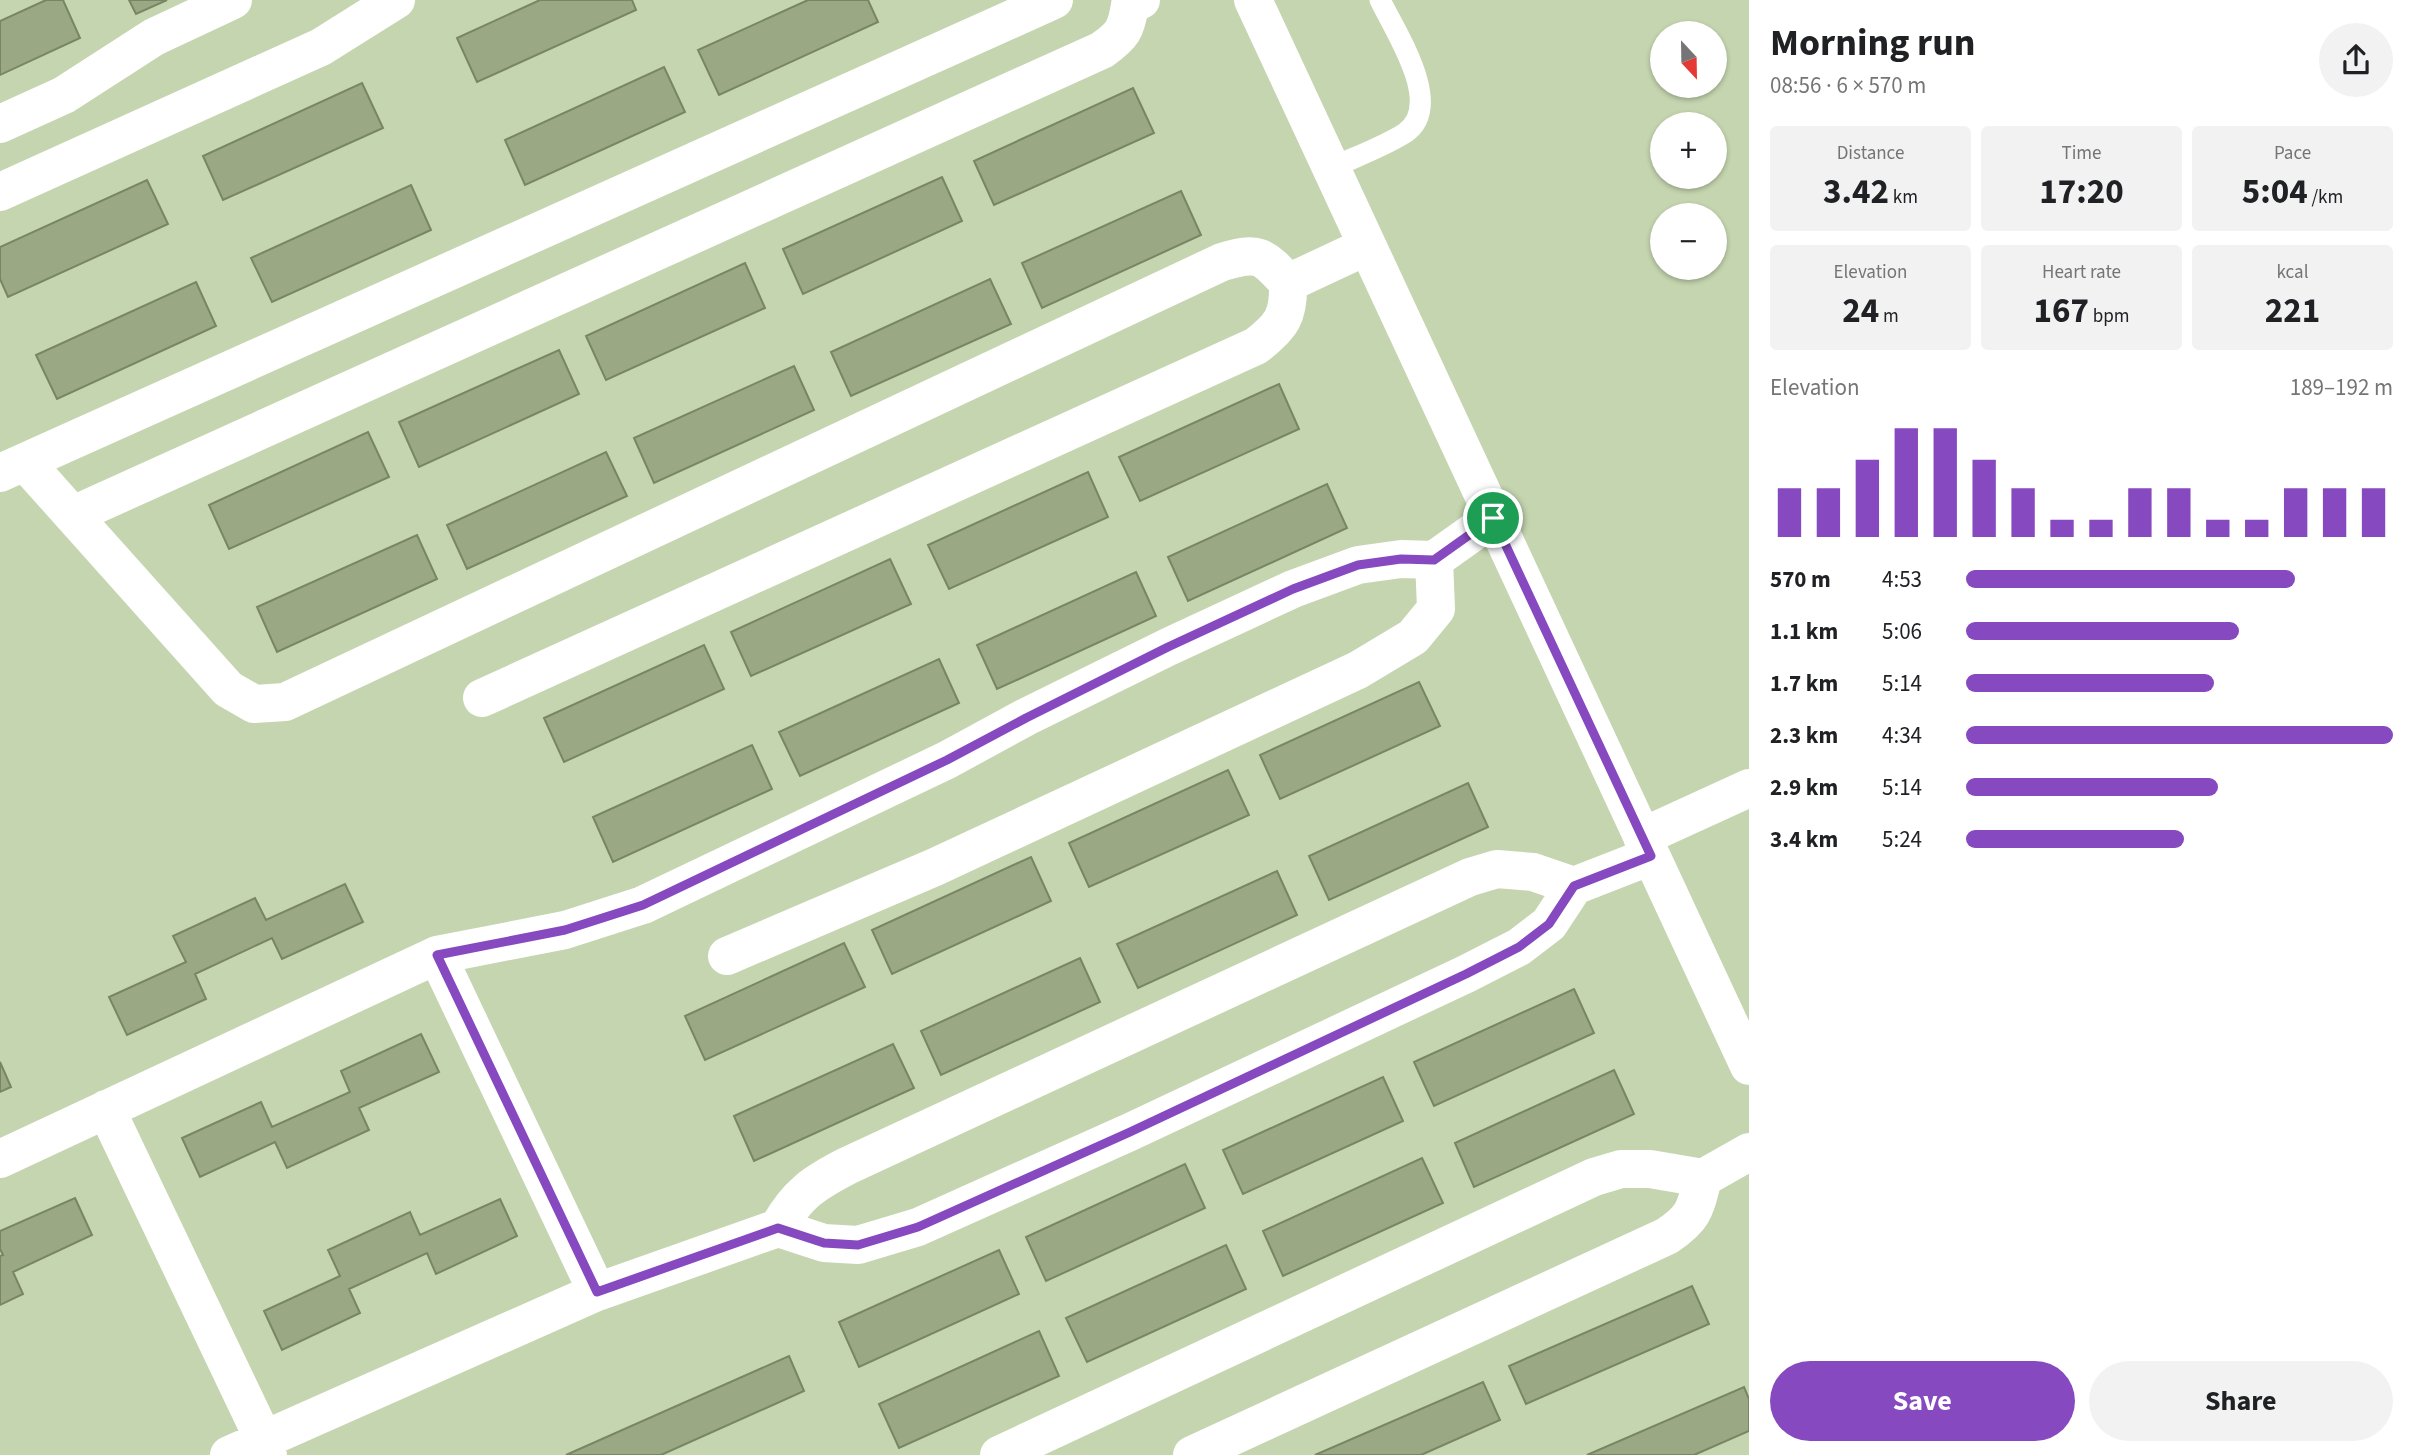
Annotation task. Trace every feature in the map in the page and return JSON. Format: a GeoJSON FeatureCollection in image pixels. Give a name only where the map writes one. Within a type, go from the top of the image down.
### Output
{"type":"FeatureCollection","features":[{"type":"Feature","properties":{"kind":"street"},"geometry":{"type":"LineString","coordinates":[[0,124],[64,95],[155,37],[233,0]]}},
{"type":"Feature","properties":{"kind":"street"},"geometry":{"type":"LineString","coordinates":[[0,192],[321,47],[396,0]]}},
{"type":"Feature","properties":{"kind":"street"},"geometry":{"type":"LineString","coordinates":[[482,698],[1256,345],[1276,331],[1285,316],[1288,283],[1272,265],[1258,256],[1242,256],[1222,262],[285,702],[254,704],[228,689],[73,516],[12,467],[1054,0]]}},
{"type":"Feature","properties":{"kind":"street"},"geometry":{"type":"LineString","coordinates":[[1253,0],[1749,1066]]}},
{"type":"Feature","properties":{"kind":"street"},"geometry":{"type":"LineString","coordinates":[[73,516],[1102,50],[1119,38],[1127,26],[1132,2]]}},
{"type":"Feature","properties":{"kind":"street"},"geometry":{"type":"LineString","coordinates":[[1288,283],[1367,246]]}},
{"type":"Feature","properties":{"kind":"street"},"geometry":{"type":"LineString","coordinates":[[0,1159],[437,955],[565,930],[643,905],[935,765],[1144,659],[1293,589],[1358,565],[1401,559],[1434,560],[1493,518]]}},
{"type":"Feature","properties":{"kind":"street"},"geometry":{"type":"LineString","coordinates":[[727,956],[935,867],[1358,670],[1413,637],[1436,609],[1434,560]]}},
{"type":"Feature","properties":{"kind":"street"},"geometry":{"type":"LineString","coordinates":[[229,1455],[266,1447],[597,1292],[778,1228],[824,1243],[858,1245],[918,1227],[1130,1132],[1519,947],[1549,924],[1574,886],[1749,788]]}},
{"type":"Feature","properties":{"kind":"street"},"geometry":{"type":"LineString","coordinates":[[778,1228],[791,1205],[818,1181],[847,1166],[1470,877],[1497,869],[1534,872],[1574,886]]}},
{"type":"Feature","properties":{"kind":"street"},"geometry":{"type":"LineString","coordinates":[[437,955],[597,1292]]}},
{"type":"Feature","properties":{"kind":"street"},"geometry":{"type":"LineString","coordinates":[[106,1109],[266,1447]]}},
{"type":"Feature","properties":{"kind":"street"},"geometry":{"type":"LineString","coordinates":[[999,1455],[1594,1177],[1621,1169],[1650,1169],[1703,1178],[1749,1152]]}},
{"type":"Feature","properties":{"kind":"street"},"geometry":{"type":"LineString","coordinates":[[1192,1455],[1667,1236],[1686,1223],[1695,1208],[1703,1178]]}},
{"type":"Feature","properties":{"kind":"lane"},"geometry":{"type":"LineString","coordinates":[[1331,168],[1405,132],[1418,120],[1422,103],[1419,81],[1380,0]]}},
{"type":"Feature","properties":{"kind":"building"},"geometry":{"type":"Polygon","coordinates":[[[46,0],[63,0],[80,38],[0,75],[0,21],[46,0]]]}},
{"type":"Feature","properties":{"kind":"building"},"geometry":{"type":"Polygon","coordinates":[[[129,0],[167,0],[136,14],[129,0]]]}},
{"type":"Feature","properties":{"kind":"building"},"geometry":{"type":"Polygon","coordinates":[[[540,0],[632,0],[636,10],[477,82],[457,38],[540,0]]]}},
{"type":"Feature","properties":{"kind":"building"},"geometry":{"type":"Polygon","coordinates":[[[808,0],[868,0],[878,22],[719,95],[698,50],[808,0]]]}},
{"type":"Feature","properties":{"kind":"building"},"geometry":{"type":"Polygon","coordinates":[[[664,67],[685,112],[525,185],[505,140],[664,67]]]}},
{"type":"Feature","properties":{"kind":"building"},"geometry":{"type":"Polygon","coordinates":[[[362,83],[383,128],[223,200],[203,156],[362,83]]]}},
{"type":"Feature","properties":{"kind":"building"},"geometry":{"type":"Polygon","coordinates":[[[1133,88],[1154,133],[994,205],[974,161],[1133,88]]]}},
{"type":"Feature","properties":{"kind":"building"},"geometry":{"type":"Polygon","coordinates":[[[942,177],[962,221],[803,294],[783,249],[942,177]]]}},
{"type":"Feature","properties":{"kind":"building"},"geometry":{"type":"Polygon","coordinates":[[[147,180],[168,224],[8,297],[0,279],[0,247],[147,180]]]}},
{"type":"Feature","properties":{"kind":"building"},"geometry":{"type":"Polygon","coordinates":[[[411,185],[431,230],[272,302],[251,258],[411,185]]]}},
{"type":"Feature","properties":{"kind":"building"},"geometry":{"type":"Polygon","coordinates":[[[1181,191],[1201,235],[1042,308],[1022,263],[1181,191]]]}},
{"type":"Feature","properties":{"kind":"building"},"geometry":{"type":"Polygon","coordinates":[[[745,263],[765,308],[606,380],[586,336],[745,263]]]}},
{"type":"Feature","properties":{"kind":"building"},"geometry":{"type":"Polygon","coordinates":[[[990,279],[1011,324],[851,396],[831,352],[990,279]]]}},
{"type":"Feature","properties":{"kind":"building"},"geometry":{"type":"Polygon","coordinates":[[[196,282],[216,326],[57,399],[36,355],[196,282]]]}},
{"type":"Feature","properties":{"kind":"building"},"geometry":{"type":"Polygon","coordinates":[[[559,350],[579,394],[419,467],[399,422],[559,350]]]}},
{"type":"Feature","properties":{"kind":"building"},"geometry":{"type":"Polygon","coordinates":[[[794,366],[814,410],[654,483],[634,438],[794,366]]]}},
{"type":"Feature","properties":{"kind":"building"},"geometry":{"type":"Polygon","coordinates":[[[1279,384],[1299,429],[1140,501],[1119,457],[1279,384]]]}},
{"type":"Feature","properties":{"kind":"building"},"geometry":{"type":"Polygon","coordinates":[[[368,432],[389,477],[229,549],[209,505],[368,432]]]}},
{"type":"Feature","properties":{"kind":"building"},"geometry":{"type":"Polygon","coordinates":[[[606,452],[627,496],[467,569],[447,525],[606,452]]]}},
{"type":"Feature","properties":{"kind":"building"},"geometry":{"type":"Polygon","coordinates":[[[1088,472],[1108,517],[949,589],[928,545],[1088,472]]]}},
{"type":"Feature","properties":{"kind":"building"},"geometry":{"type":"Polygon","coordinates":[[[1327,484],[1347,528],[1188,601],[1168,557],[1327,484]]]}},
{"type":"Feature","properties":{"kind":"building"},"geometry":{"type":"Polygon","coordinates":[[[417,535],[437,579],[277,652],[257,607],[417,535]]]}},
{"type":"Feature","properties":{"kind":"building"},"geometry":{"type":"Polygon","coordinates":[[[890,559],[911,604],[751,676],[731,632],[890,559]]]}},
{"type":"Feature","properties":{"kind":"building"},"geometry":{"type":"Polygon","coordinates":[[[1136,572],[1156,616],[997,689],[977,645],[1136,572]]]}},
{"type":"Feature","properties":{"kind":"building"},"geometry":{"type":"Polygon","coordinates":[[[704,645],[724,689],[564,762],[544,718],[704,645]]]}},
{"type":"Feature","properties":{"kind":"building"},"geometry":{"type":"Polygon","coordinates":[[[939,659],[959,703],[800,776],[779,732],[939,659]]]}},
{"type":"Feature","properties":{"kind":"building"},"geometry":{"type":"Polygon","coordinates":[[[1419,682],[1440,726],[1280,799],[1260,755],[1419,682]]]}},
{"type":"Feature","properties":{"kind":"building"},"geometry":{"type":"Polygon","coordinates":[[[752,745],[772,789],[613,862],[593,817],[752,745]]]}},
{"type":"Feature","properties":{"kind":"building"},"geometry":{"type":"Polygon","coordinates":[[[1228,770],[1249,815],[1089,887],[1069,843],[1228,770]]]}},
{"type":"Feature","properties":{"kind":"building"},"geometry":{"type":"Polygon","coordinates":[[[1468,783],[1488,827],[1329,900],[1309,856],[1468,783]]]}},
{"type":"Feature","properties":{"kind":"building"},"geometry":{"type":"Polygon","coordinates":[[[1031,857],[1051,901],[892,974],[872,930],[1031,857]]]}},
{"type":"Feature","properties":{"kind":"building"},"geometry":{"type":"Polygon","coordinates":[[[1277,871],[1297,915],[1138,988],[1117,944],[1277,871]]]}},
{"type":"Feature","properties":{"kind":"building"},"geometry":{"type":"Polygon","coordinates":[[[345,884],[363,922],[282,959],[272,938],[195,974],[206,999],[127,1035],[109,997],[186,962],[173,936],[255,898],[266,920],[345,884]]]}},
{"type":"Feature","properties":{"kind":"building"},"geometry":{"type":"Polygon","coordinates":[[[844,943],[865,987],[705,1060],[685,1016],[844,943]]]}},
{"type":"Feature","properties":{"kind":"building"},"geometry":{"type":"Polygon","coordinates":[[[1080,958],[1100,1002],[941,1075],[921,1031],[1080,958]]]}},
{"type":"Feature","properties":{"kind":"building"},"geometry":{"type":"Polygon","coordinates":[[[1574,989],[1594,1033],[1434,1106],[1414,1062],[1574,989]]]}},
{"type":"Feature","properties":{"kind":"building"},"geometry":{"type":"Polygon","coordinates":[[[421,1034],[439,1072],[359,1108],[369,1130],[287,1168],[275,1142],[200,1177],[182,1138],[261,1102],[272,1127],[350,1092],[341,1071],[421,1034]]]}},
{"type":"Feature","properties":{"kind":"building"},"geometry":{"type":"Polygon","coordinates":[[[893,1044],[914,1088],[754,1161],[734,1116],[893,1044]]]}},
{"type":"Feature","properties":{"kind":"building"},"geometry":{"type":"Polygon","coordinates":[[[0,1062],[11,1087],[0,1092],[0,1062]]]}},
{"type":"Feature","properties":{"kind":"building"},"geometry":{"type":"Polygon","coordinates":[[[1614,1070],[1634,1114],[1474,1187],[1455,1143],[1614,1070]]]}},
{"type":"Feature","properties":{"kind":"building"},"geometry":{"type":"Polygon","coordinates":[[[1383,1077],[1403,1121],[1243,1194],[1223,1150],[1383,1077]]]}},
{"type":"Feature","properties":{"kind":"building"},"geometry":{"type":"Polygon","coordinates":[[[1422,1158],[1443,1203],[1283,1276],[1263,1231],[1422,1158]]]}},
{"type":"Feature","properties":{"kind":"building"},"geometry":{"type":"Polygon","coordinates":[[[1185,1164],[1205,1208],[1046,1281],[1026,1237],[1185,1164]]]}},
{"type":"Feature","properties":{"kind":"building"},"geometry":{"type":"Polygon","coordinates":[[[75,1198],[92,1235],[13,1272],[23,1294],[0,1305],[0,1256],[3,1255],[0,1249],[0,1231],[75,1198]]]}},
{"type":"Feature","properties":{"kind":"building"},"geometry":{"type":"Polygon","coordinates":[[[500,1199],[517,1236],[436,1274],[427,1253],[349,1289],[360,1313],[282,1350],[264,1311],[340,1276],[328,1250],[410,1212],[420,1235],[500,1199]]]}},
{"type":"Feature","properties":{"kind":"building"},"geometry":{"type":"Polygon","coordinates":[[[1226,1245],[1246,1289],[1087,1362],[1066,1318],[1226,1245]]]}},
{"type":"Feature","properties":{"kind":"building"},"geometry":{"type":"Polygon","coordinates":[[[999,1250],[1019,1294],[859,1367],[839,1322],[999,1250]]]}},
{"type":"Feature","properties":{"kind":"building"},"geometry":{"type":"Polygon","coordinates":[[[1692,1286],[1709,1324],[1526,1404],[1509,1366],[1692,1286]]]}},
{"type":"Feature","properties":{"kind":"building"},"geometry":{"type":"Polygon","coordinates":[[[1039,1331],[1059,1376],[899,1448],[879,1404],[1039,1331]]]}},
{"type":"Feature","properties":{"kind":"building"},"geometry":{"type":"Polygon","coordinates":[[[789,1356],[804,1391],[661,1455],[566,1455],[789,1356]]]}},
{"type":"Feature","properties":{"kind":"building"},"geometry":{"type":"Polygon","coordinates":[[[1483,1382],[1500,1420],[1421,1455],[1315,1455],[1483,1382]]]}},
{"type":"Feature","properties":{"kind":"building"},"geometry":{"type":"Polygon","coordinates":[[[1744,1387],[1749,1399],[1749,1431],[1694,1455],[1587,1455],[1744,1387]]]}},
{"type":"Feature","properties":{"kind":"route"},"geometry":{"type":"LineString","coordinates":[[1493,518],[1651,856],[1574,886],[1549,924],[1519,947],[1466,974],[1130,1132],[918,1227],[858,1245],[824,1243],[778,1228],[597,1292],[437,955],[565,930],[643,905],[947,760],[1168,647],[1293,589],[1358,565],[1401,559],[1434,560],[1493,518]]}}]}
